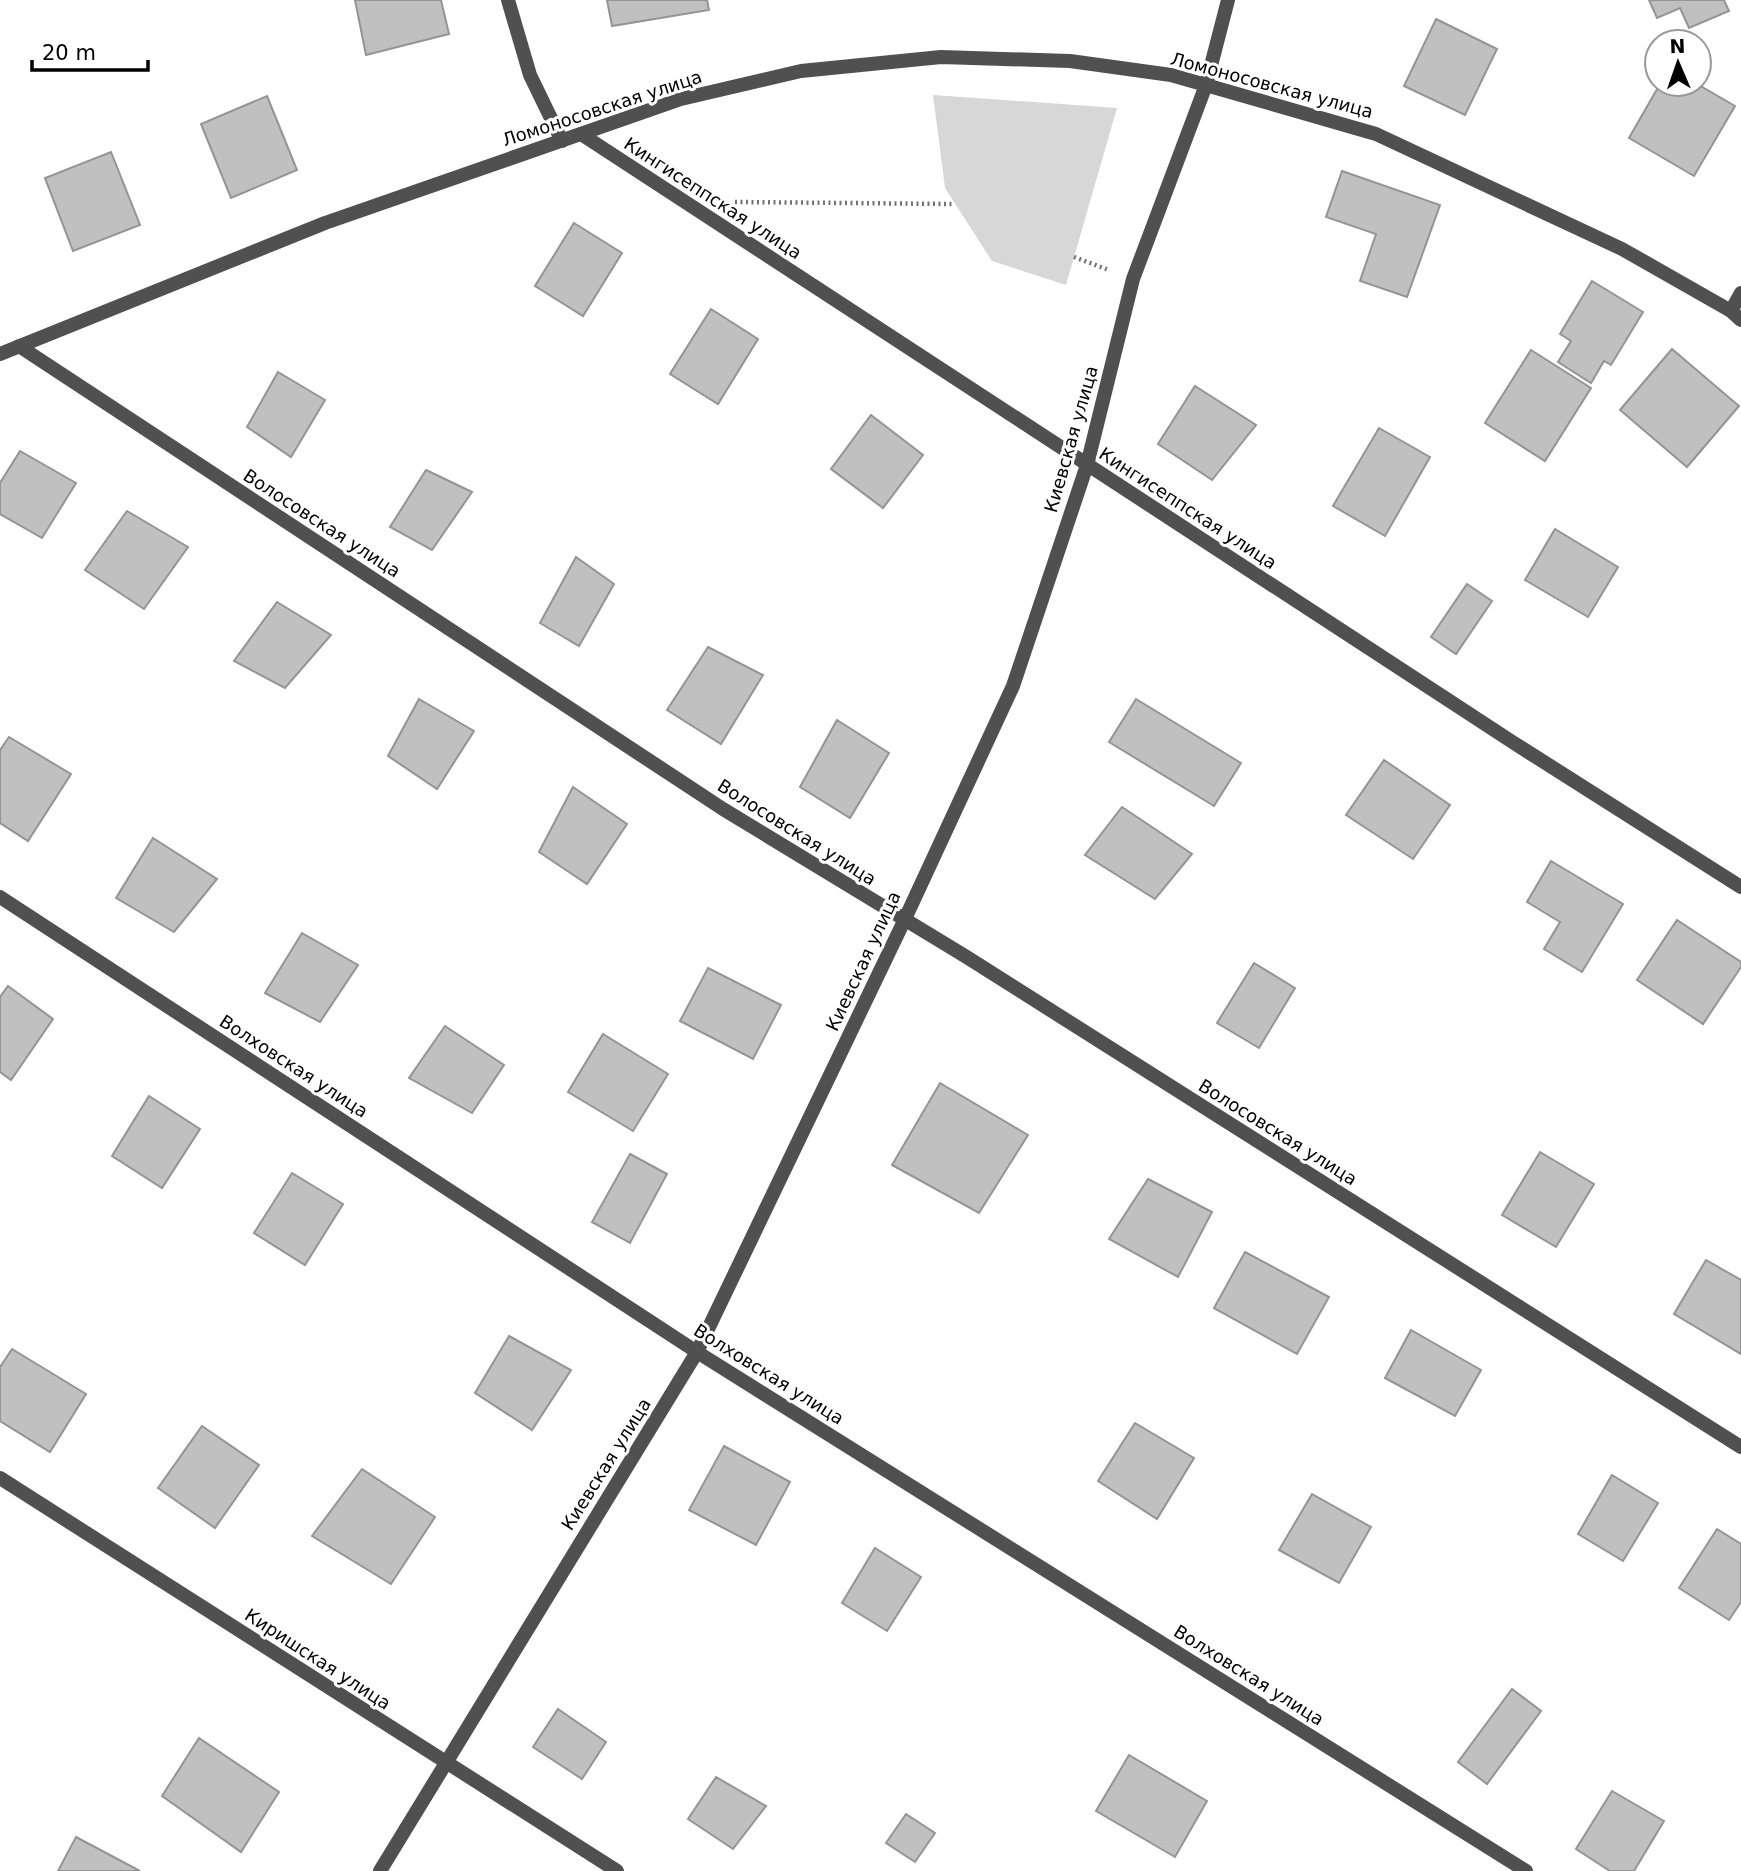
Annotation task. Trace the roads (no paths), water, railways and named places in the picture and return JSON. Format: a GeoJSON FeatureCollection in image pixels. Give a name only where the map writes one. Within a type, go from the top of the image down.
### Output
{"type":"FeatureCollection","features":[{"type":"Feature","properties":{"kind":"street"},"geometry":{"type":"LineString","coordinates":[[508,0],[530,75],[562,141]]}},
{"type":"Feature","properties":{"kind":"street","name":"Киевская улица"},"geometry":{"type":"LineString","coordinates":[[380,1871],[697,1352],[1013,686],[1087,465],[1133,278],[1206,85],[1228,0]]}},
{"type":"Feature","properties":{"kind":"street","name":"Ломоносовская улица"},"geometry":{"type":"LineString","coordinates":[[0,354],[325,223],[681,99],[801,71],[941,57],[1070,61],[1171,75],[1376,134],[1622,249],[1736,316]]}},
{"type":"Feature","properties":{"kind":"street","name":"Кингисеппская улица"},"geometry":{"type":"LineString","coordinates":[[581,134],[1514,743],[1741,887]]}},
{"type":"Feature","properties":{"kind":"street"},"geometry":{"type":"LineString","coordinates":[[1736,316],[1741,293]]}},
{"type":"Feature","properties":{"kind":"street","name":"Волосовская улица"},"geometry":{"type":"LineString","coordinates":[[19,346],[723,809],[965,956],[1741,1447]]}},
{"type":"Feature","properties":{"kind":"street","name":"Волховская улица"},"geometry":{"type":"LineString","coordinates":[[0,897],[697,1352],[1526,1871]]}},
{"type":"Feature","properties":{"kind":"street","name":"Киришская улица"},"geometry":{"type":"LineString","coordinates":[[0,1478],[617,1871]]}}]}
